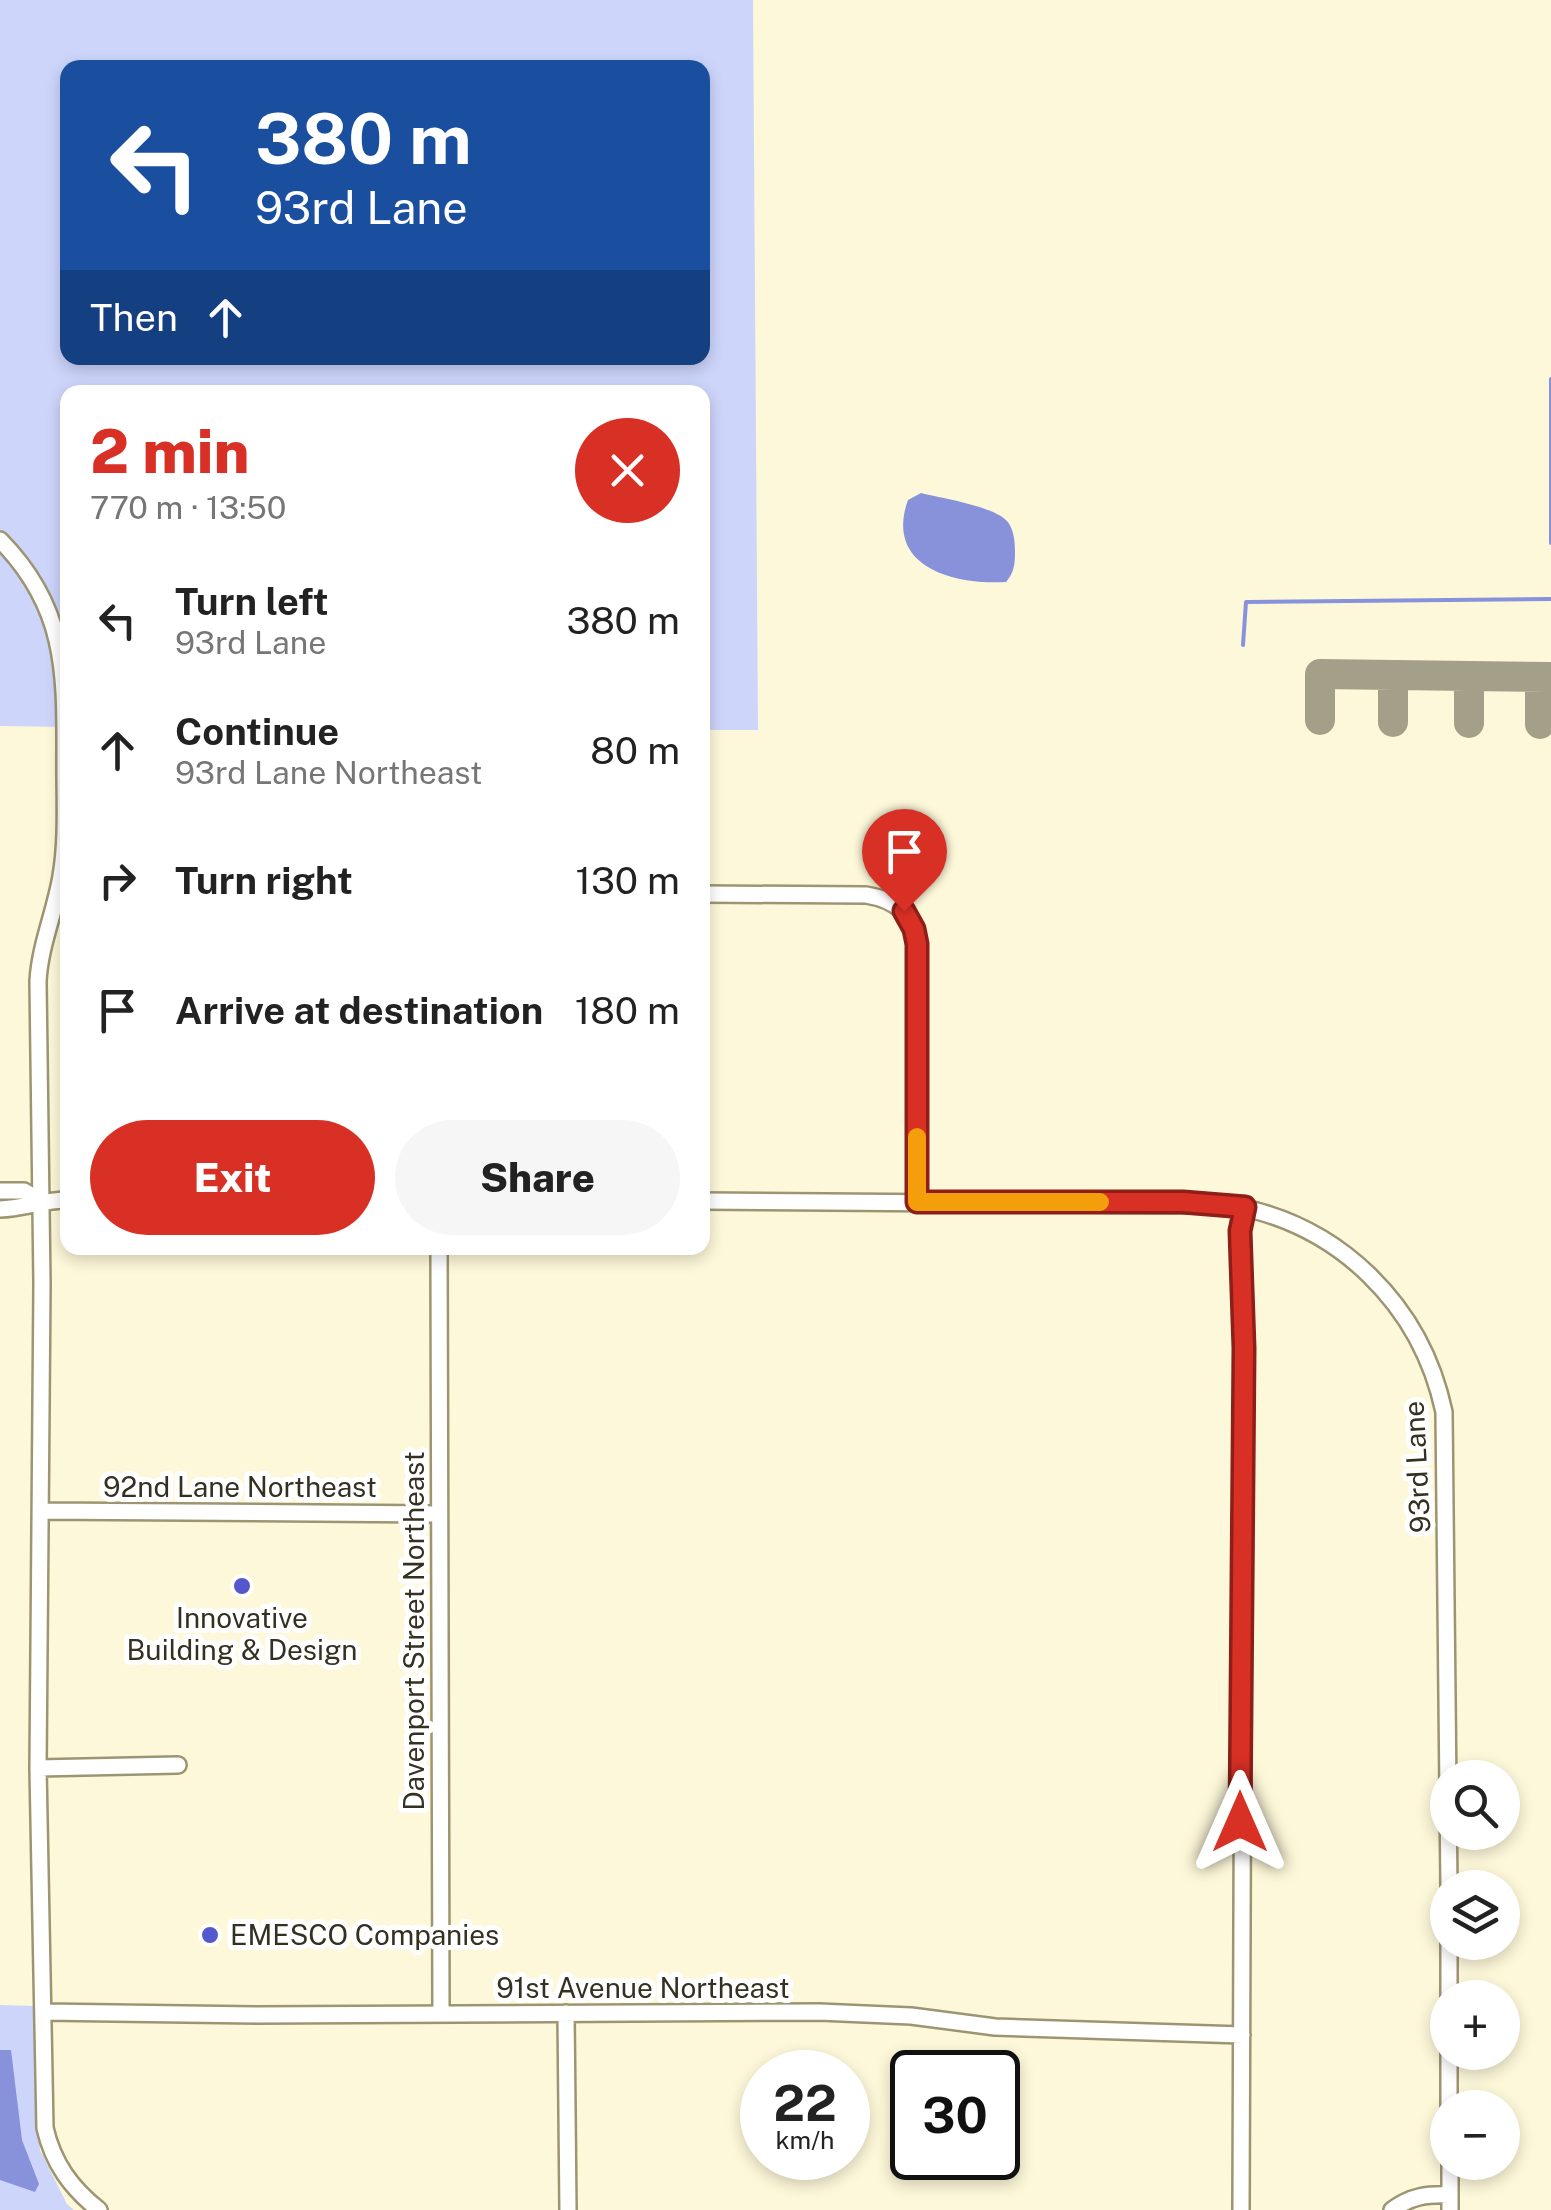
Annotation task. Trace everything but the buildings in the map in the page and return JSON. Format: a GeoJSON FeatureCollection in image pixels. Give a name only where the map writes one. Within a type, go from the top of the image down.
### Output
{"type":"FeatureCollection","features":[{"type":"Feature","properties":{"kind":"street"},"geometry":{"type":"LineString","coordinates":[[0,540],[41,593],[60,646]]}},
{"type":"Feature","properties":{"kind":"street"},"geometry":{"type":"LineString","coordinates":[[710,894],[866,895],[891,902],[904,911],[917,944],[917,1202]]}},
{"type":"Feature","properties":{"kind":"street"},"geometry":{"type":"LineString","coordinates":[[60,897],[39,964],[42,1511],[38,1768],[45,2128],[50,2154],[63,2175],[99,2210]]}},
{"type":"Feature","properties":{"kind":"street"},"geometry":{"type":"LineString","coordinates":[[0,1191],[24,1191],[39,1200]]}},
{"type":"Feature","properties":{"kind":"street"},"geometry":{"type":"LineString","coordinates":[[0,1209],[24,1208],[39,1200],[60,1200]]}},
{"type":"Feature","properties":{"kind":"street","name":"93rd Lane"},"geometry":{"type":"LineString","coordinates":[[710,1201],[1211,1203],[1245,1207],[1306,1229],[1352,1258],[1373,1277],[1412,1328],[1440,1392],[1446,1446],[1448,1870]]}},
{"type":"Feature","properties":{"kind":"street"},"geometry":{"type":"LineString","coordinates":[[1241,2210],[1244,1348],[1240,1231],[1245,1207]]}},
{"type":"Feature","properties":{"kind":"street","name":"Davenport Street Northeast"},"geometry":{"type":"LineString","coordinates":[[439,1255],[440,2014]]}},
{"type":"Feature","properties":{"kind":"street","name":"92nd Lane Northeast"},"geometry":{"type":"LineString","coordinates":[[42,1511],[438,1514]]}},
{"type":"Feature","properties":{"kind":"street"},"geometry":{"type":"LineString","coordinates":[[38,1768],[178,1764]]}},
{"type":"Feature","properties":{"kind":"street","name":"91st Avenue Northeast"},"geometry":{"type":"LineString","coordinates":[[44,2012],[818,2012],[911,2016],[995,2027],[1242,2035]]}},
{"type":"Feature","properties":{"kind":"street"},"geometry":{"type":"LineString","coordinates":[[566,2012],[568,2210]]}},
{"type":"Feature","properties":{"kind":"street"},"geometry":{"type":"LineString","coordinates":[[1392,2210],[1428,2194],[1450,2202]]}},
{"type":"Feature","properties":{"kind":"shaded area"},"geometry":{"type":"Polygon","coordinates":[[[0,0],[753,0],[758,730],[710,730],[710,385],[60,385],[60,727],[0,726],[0,0]]]}},
{"type":"Feature","properties":{"kind":"shaded area"},"geometry":{"type":"Polygon","coordinates":[[[0,2005],[34,2006],[40,2150],[67,2204],[74,2210],[0,2210],[0,2005]]]}},
{"type":"Feature","properties":{"kind":"water"},"geometry":{"type":"Polygon","coordinates":[[[921,493],[979,507],[1007,521],[1014,536],[1015,556],[1006,582],[946,575],[915,556],[906,542],[903,523],[908,500],[921,493]]]}},
{"type":"Feature","properties":{"kind":"water"},"geometry":{"type":"Polygon","coordinates":[[[0,2050],[11,2050],[22,2140],[39,2184],[35,2192],[0,2180],[0,2050]]]}},
{"type":"Feature","properties":{"kind":"waterway"},"geometry":{"type":"LineString","coordinates":[[1551,379],[1551,543]]}},
{"type":"Feature","properties":{"kind":"waterway"},"geometry":{"type":"LineString","coordinates":[[1243,645],[1246,602],[1551,599]]}},
{"type":"Feature","properties":{"kind":"taxiway"},"geometry":{"type":"LineString","coordinates":[[1320,720],[1320,674],[1551,677]]}},
{"type":"Feature","properties":{"kind":"taxiway"},"geometry":{"type":"LineString","coordinates":[[1393,675],[1393,722]]}},
{"type":"Feature","properties":{"kind":"taxiway"},"geometry":{"type":"LineString","coordinates":[[1469,676],[1469,723]]}},
{"type":"Feature","properties":{"kind":"taxiway"},"geometry":{"type":"LineString","coordinates":[[1540,677],[1540,724]]}},
{"type":"Feature","properties":{"kind":"slow traffic"},"geometry":{"type":"LineString","coordinates":[[917,1137],[917,1202],[1100,1202]]}},
{"type":"Feature","properties":{"kind":"place","name":"Innovative Building & Design"},"geometry":{"type":"Point","coordinates":[242,1586]}},
{"type":"Feature","properties":{"kind":"place","name":"EMESCO Companies"},"geometry":{"type":"Point","coordinates":[210,1935]}},
{"type":"Feature","properties":{"kind":"route"},"geometry":{"type":"LineString","coordinates":[[904,911],[917,944],[917,1202],[1183,1202],[1245,1207],[1240,1231],[1244,1348],[1240,1822]]}}]}
